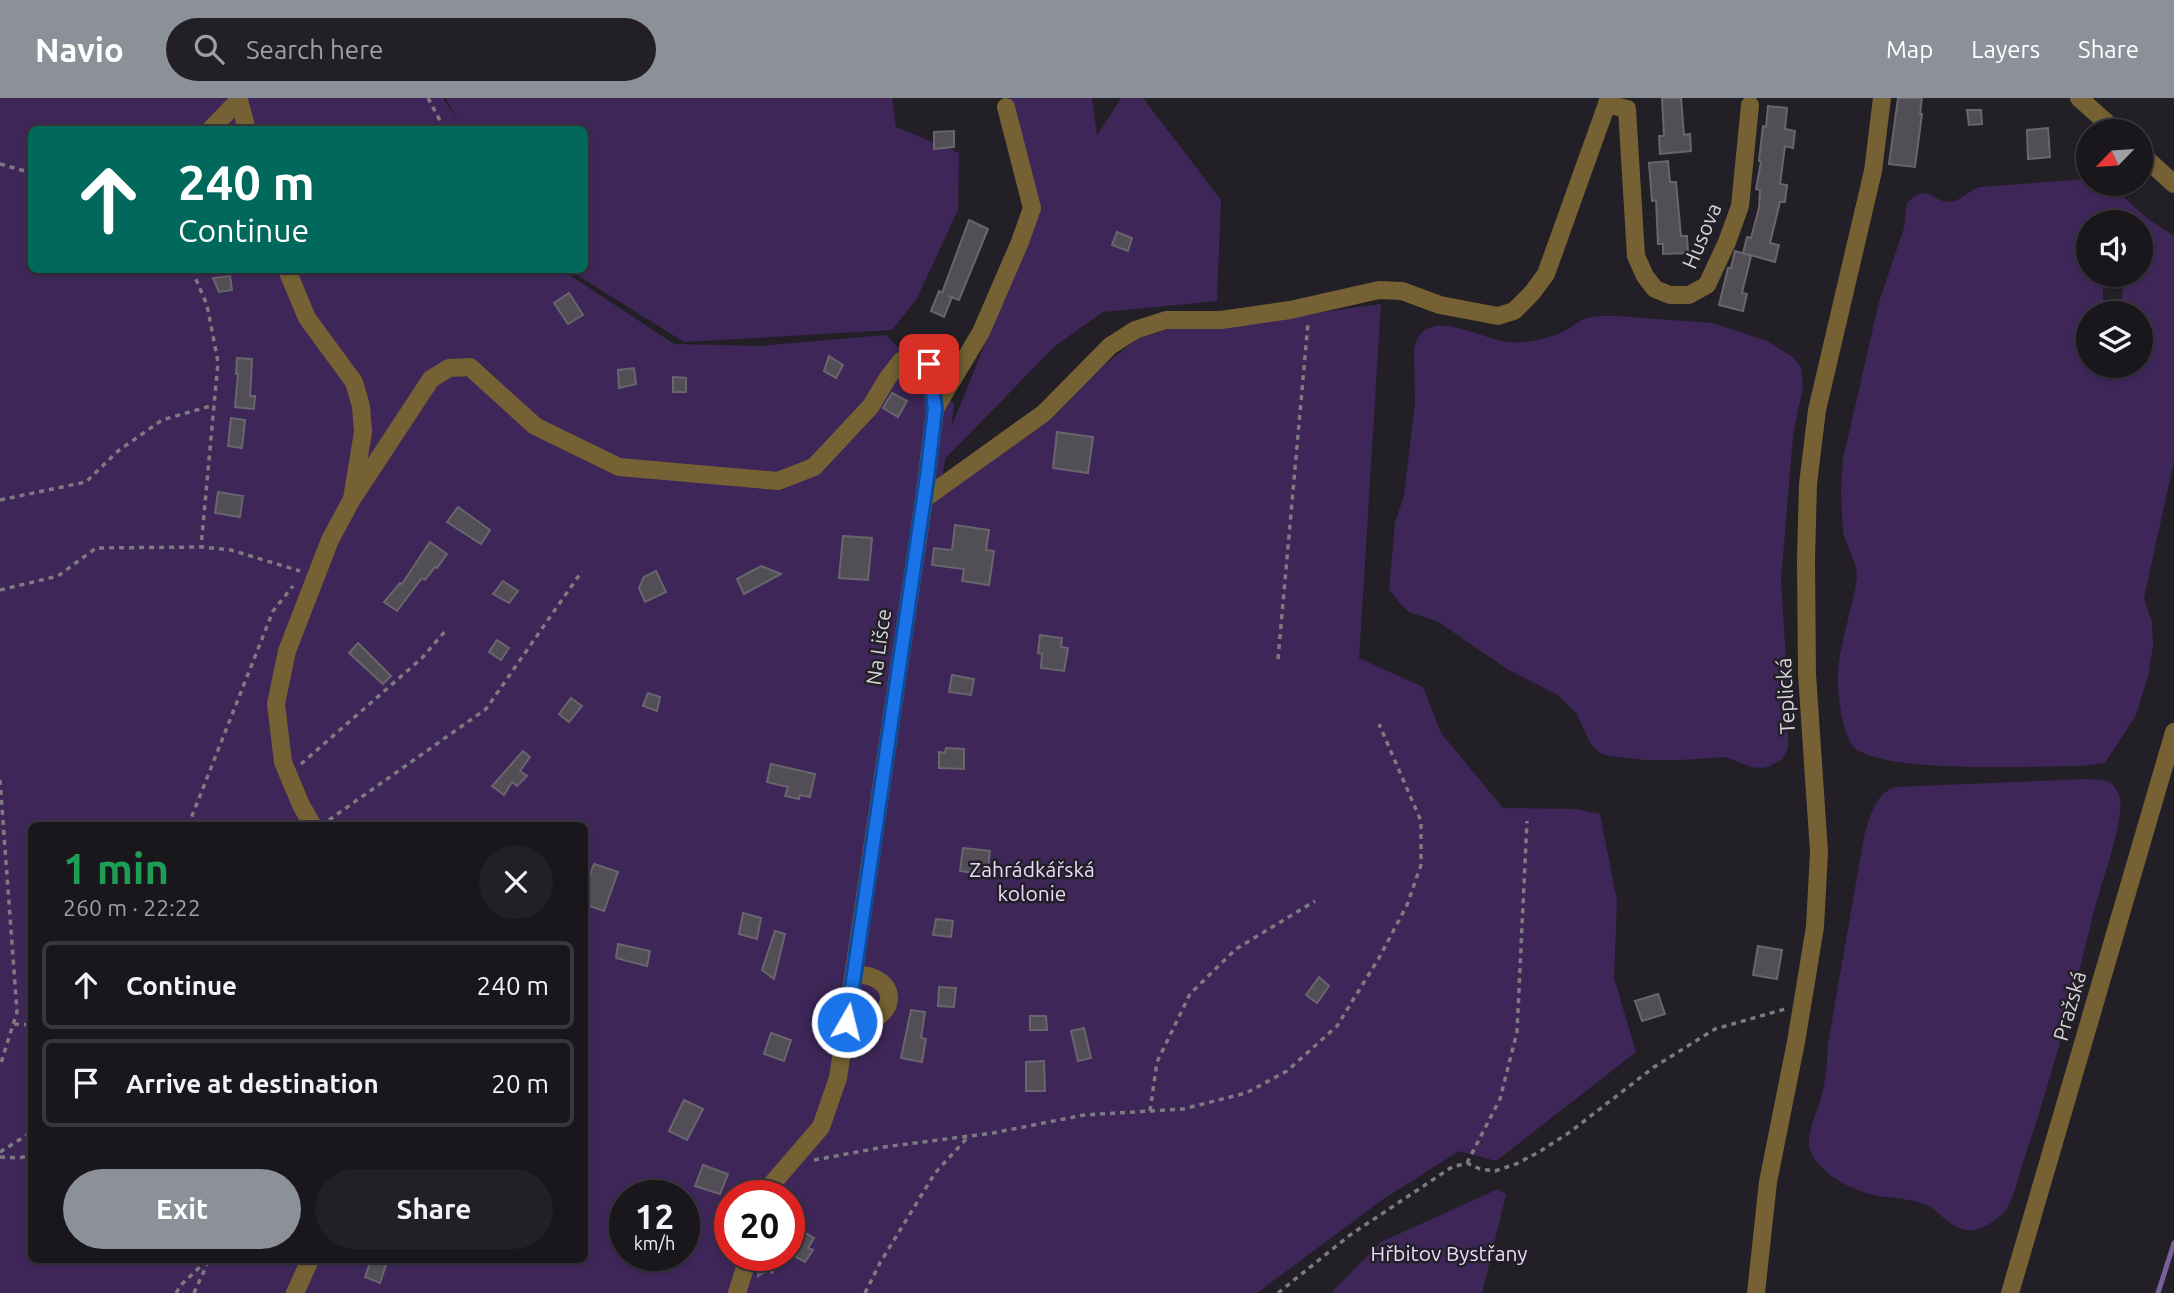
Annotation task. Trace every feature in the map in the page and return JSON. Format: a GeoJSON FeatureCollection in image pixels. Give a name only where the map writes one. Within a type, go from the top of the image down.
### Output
{"type":"FeatureCollection","features":[{"type":"Feature","properties":{"kind":"street","name":"Teplická"},"geometry":{"type":"LineString","coordinates":[[1756,1293],[1768,1182],[1815,927],[1819,852],[1807,674],[1808,484],[1817,410],[1873,171],[1882,98]]}},
{"type":"Feature","properties":{"kind":"street"},"geometry":{"type":"LineString","coordinates":[[2079,98],[2103,119]]}},
{"type":"Feature","properties":{"kind":"street"},"geometry":{"type":"LineString","coordinates":[[214,126],[239,99]]}},
{"type":"Feature","properties":{"kind":"street"},"geometry":{"type":"LineString","coordinates":[[239,99],[246,126]]}},
{"type":"Feature","properties":{"kind":"street"},"geometry":{"type":"LineString","coordinates":[[924,499],[1044,413],[1110,346],[1135,330],[1166,320],[1221,320],[1310,307],[1379,290],[1402,291],[1440,305],[1498,316],[1514,311],[1546,274],[1608,101]]}},
{"type":"Feature","properties":{"kind":"street","name":"Husova"},"geometry":{"type":"LineString","coordinates":[[1608,101],[1627,110],[1636,256],[1644,276],[1655,289],[1670,295],[1689,295],[1707,285],[1727,242],[1740,206],[1750,105]]}},
{"type":"Feature","properties":{"kind":"street","name":"Na Lišce"},"geometry":{"type":"LineString","coordinates":[[775,1180],[821,1127],[838,1079],[935,409],[981,332],[1032,208],[1006,107]]}},
{"type":"Feature","properties":{"kind":"street"},"geometry":{"type":"LineString","coordinates":[[2153,165],[2174,184]]}},
{"type":"Feature","properties":{"kind":"street"},"geometry":{"type":"LineString","coordinates":[[288,273],[307,318],[354,382],[362,406],[363,432],[352,499]]}},
{"type":"Feature","properties":{"kind":"street"},"geometry":{"type":"LineString","coordinates":[[315,822],[301,805],[294,770],[284,762],[276,704],[287,651],[330,540],[352,499],[431,379],[449,368],[470,367],[535,426],[619,467],[778,481],[814,467],[871,406],[901,361],[914,355],[929,364],[935,409]]}},
{"type":"Feature","properties":{"kind":"street","name":"Pražská"},"geometry":{"type":"LineString","coordinates":[[2010,1293],[2174,732]]}},
{"type":"Feature","properties":{"kind":"street"},"geometry":{"type":"LineString","coordinates":[[845,1034],[881,1014],[889,1004],[890,995],[886,986],[877,979],[854,974]]}},
{"type":"Feature","properties":{"kind":"street"},"geometry":{"type":"LineString","coordinates":[[295,1293],[309,1263]]}},
{"type":"Feature","properties":{"kind":"street"},"geometry":{"type":"LineString","coordinates":[[737,1293],[744,1271]]}},
{"type":"Feature","properties":{"kind":"path"},"geometry":{"type":"LineString","coordinates":[[428,98],[443,126]]}},
{"type":"Feature","properties":{"kind":"path"},"geometry":{"type":"LineString","coordinates":[[0,164],[28,172]]}},
{"type":"Feature","properties":{"kind":"path"},"geometry":{"type":"LineString","coordinates":[[193,273],[207,305],[218,362],[201,547]]}},
{"type":"Feature","properties":{"kind":"path"},"geometry":{"type":"LineString","coordinates":[[1278,659],[1310,307]]}},
{"type":"Feature","properties":{"kind":"path"},"geometry":{"type":"LineString","coordinates":[[0,500],[86,482],[118,451],[162,420],[214,405]]}},
{"type":"Feature","properties":{"kind":"path"},"geometry":{"type":"LineString","coordinates":[[0,590],[58,576],[96,548],[201,547],[231,550],[316,576]]}},
{"type":"Feature","properties":{"kind":"path"},"geometry":{"type":"LineString","coordinates":[[322,822],[486,709],[582,571]]}},
{"type":"Feature","properties":{"kind":"path"},"geometry":{"type":"LineString","coordinates":[[190,822],[273,611],[290,587],[316,576]]}},
{"type":"Feature","properties":{"kind":"path"},"geometry":{"type":"LineString","coordinates":[[294,770],[422,658],[447,629]]}},
{"type":"Feature","properties":{"kind":"path"},"geometry":{"type":"LineString","coordinates":[[788,1164],[1084,1115],[1184,1109],[1246,1093],[1287,1071],[1336,1026],[1379,958],[1407,905],[1421,865],[1421,821],[1379,724]]}},
{"type":"Feature","properties":{"kind":"path"},"geometry":{"type":"LineString","coordinates":[[0,780],[17,1012],[0,1066]]}},
{"type":"Feature","properties":{"kind":"path"},"geometry":{"type":"LineString","coordinates":[[1467,1163],[1500,1099],[1517,1032],[1527,821]]}},
{"type":"Feature","properties":{"kind":"path"},"geometry":{"type":"LineString","coordinates":[[1150,1111],[1157,1062],[1190,994],[1236,949],[1315,901]]}},
{"type":"Feature","properties":{"kind":"path"},"geometry":{"type":"LineString","coordinates":[[1278,1293],[1350,1235],[1452,1167],[1467,1163],[1480,1169],[1495,1171],[1516,1164],[1570,1132],[1654,1067],[1715,1029],[1780,1010],[1802,1007]]}},
{"type":"Feature","properties":{"kind":"path"},"geometry":{"type":"LineString","coordinates":[[14,1024],[28,1025]]}},
{"type":"Feature","properties":{"kind":"path"},"geometry":{"type":"LineString","coordinates":[[0,1154],[28,1134]]}},
{"type":"Feature","properties":{"kind":"path"},"geometry":{"type":"LineString","coordinates":[[864,1293],[935,1173],[969,1136]]}},
{"type":"Feature","properties":{"kind":"path"},"geometry":{"type":"LineString","coordinates":[[0,1154],[19,1158],[28,1156]]}},
{"type":"Feature","properties":{"kind":"path"},"geometry":{"type":"LineString","coordinates":[[176,1293],[206,1263]]}},
{"type":"Feature","properties":{"kind":"path"},"geometry":{"type":"LineString","coordinates":[[194,1293],[208,1263]]}},
{"type":"Feature","properties":{"kind":"green space","name":"Zahrádkářská kolonie"},"geometry":{"type":"Polygon","coordinates":[[[0,98],[443,98],[457,120],[446,98],[892,98],[896,127],[959,153],[958,210],[916,300],[892,330],[684,342],[574,273],[588,273],[588,126],[28,126],[28,273],[567,273],[674,344],[760,346],[886,335],[954,404],[951,428],[1039,209],[1010,98],[1092,98],[1097,136],[1121,98],[1143,98],[1221,200],[1217,301],[1103,312],[1055,346],[945,459],[940,495],[1137,339],[1169,329],[1264,320],[1381,304],[1359,658],[1423,687],[1441,733],[1503,808],[1575,809],[1600,814],[1617,901],[1614,978],[1636,1052],[1496,1161],[1459,1151],[1382,1200],[1257,1293],[0,1293],[0,98]]]}},
{"type":"Feature","properties":{"kind":"green space"},"geometry":{"type":"Polygon","coordinates":[[[2076,180],[2076,196],[2122,196],[2138,210],[2076,210],[2076,287],[2103,287],[2105,301],[2076,301],[2076,378],[2153,378],[2153,301],[2119,301],[2123,287],[2153,287],[2153,222],[2174,236],[2174,461],[2144,598],[2152,622],[2153,645],[2148,676],[2136,715],[2105,763],[2081,766],[1962,767],[1895,761],[1870,756],[1854,747],[1842,718],[1838,672],[1857,576],[1843,533],[1843,459],[1879,302],[1904,228],[1907,203],[1921,194],[1946,202],[1954,201],[1979,187],[2076,180]]]}},
{"type":"Feature","properties":{"kind":"green space"},"geometry":{"type":"Polygon","coordinates":[[[1616,316],[1712,323],[1767,341],[1793,357],[1801,368],[1803,386],[1793,436],[1781,580],[1788,749],[1782,759],[1768,767],[1751,767],[1725,757],[1646,760],[1600,753],[1591,744],[1576,713],[1558,695],[1507,669],[1437,621],[1411,613],[1389,589],[1395,523],[1404,495],[1415,403],[1414,349],[1420,335],[1429,328],[1440,326],[1454,327],[1496,340],[1524,342],[1556,335],[1580,320],[1616,316]]]}},
{"type":"Feature","properties":{"kind":"green space"},"geometry":{"type":"Polygon","coordinates":[[[2086,779],[2112,784],[2120,798],[2119,822],[2053,1065],[2008,1206],[1990,1223],[1977,1229],[1966,1230],[1923,1204],[1876,1196],[1839,1180],[1827,1172],[1811,1153],[1809,1137],[1824,1087],[1828,1044],[1864,836],[1877,801],[1894,787],[2086,779]]]}},
{"type":"Feature","properties":{"kind":"green space","name":"Hřbitov Bystřany"},"geometry":{"type":"Polygon","coordinates":[[[1498,1189],[1506,1195],[1482,1293],[1331,1293],[1381,1242],[1498,1189]]]}},
{"type":"Feature","properties":{"kind":"building"},"geometry":{"type":"Polygon","coordinates":[[[1662,98],[1681,98],[1684,135],[1690,134],[1691,151],[1660,154],[1659,136],[1664,136],[1662,98]]]}},
{"type":"Feature","properties":{"kind":"building"},"geometry":{"type":"Polygon","coordinates":[[[1898,98],[1922,98],[1915,167],[1889,164],[1898,98]]]}},
{"type":"Feature","properties":{"kind":"building"},"geometry":{"type":"Polygon","coordinates":[[[1768,106],[1787,108],[1785,129],[1795,131],[1793,148],[1785,146],[1780,184],[1787,185],[1785,202],[1780,202],[1770,243],[1779,245],[1775,262],[1743,253],[1747,237],[1751,238],[1759,208],[1760,190],[1756,189],[1768,106]]]}},
{"type":"Feature","properties":{"kind":"building"},"geometry":{"type":"Polygon","coordinates":[[[1967,110],[1981,110],[1982,124],[1969,125],[1967,110]]]}},
{"type":"Feature","properties":{"kind":"building"},"geometry":{"type":"Polygon","coordinates":[[[2048,128],[2050,157],[2028,159],[2027,130],[2048,128]]]}},
{"type":"Feature","properties":{"kind":"building"},"geometry":{"type":"Polygon","coordinates":[[[954,131],[954,147],[934,149],[934,132],[954,131]]]}},
{"type":"Feature","properties":{"kind":"building"},"geometry":{"type":"Polygon","coordinates":[[[1668,161],[1670,182],[1676,182],[1681,236],[1687,236],[1688,253],[1663,254],[1663,244],[1658,244],[1656,200],[1652,201],[1649,163],[1668,161]]]}},
{"type":"Feature","properties":{"kind":"building"},"geometry":{"type":"Polygon","coordinates":[[[969,220],[988,229],[959,300],[952,297],[944,317],[931,311],[939,291],[942,293],[969,220]]]}},
{"type":"Feature","properties":{"kind":"building"},"geometry":{"type":"Polygon","coordinates":[[[1117,232],[1132,238],[1128,251],[1112,245],[1117,232]]]}},
{"type":"Feature","properties":{"kind":"building"},"geometry":{"type":"Polygon","coordinates":[[[1735,251],[1751,256],[1742,293],[1747,294],[1743,311],[1719,305],[1735,251]]]}},
{"type":"Feature","properties":{"kind":"building"},"geometry":{"type":"Polygon","coordinates":[[[230,276],[232,290],[219,292],[213,278],[230,276]]]}},
{"type":"Feature","properties":{"kind":"building"},"geometry":{"type":"Polygon","coordinates":[[[569,293],[583,315],[568,324],[554,303],[569,293]]]}},
{"type":"Feature","properties":{"kind":"building"},"geometry":{"type":"Polygon","coordinates":[[[829,356],[843,365],[836,378],[824,371],[829,356]]]}},
{"type":"Feature","properties":{"kind":"building"},"geometry":{"type":"Polygon","coordinates":[[[237,358],[252,359],[250,396],[255,396],[254,409],[235,407],[237,358]]]}},
{"type":"Feature","properties":{"kind":"building"},"geometry":{"type":"Polygon","coordinates":[[[634,368],[636,384],[619,388],[618,370],[634,368]]]}},
{"type":"Feature","properties":{"kind":"building"},"geometry":{"type":"Polygon","coordinates":[[[673,377],[686,378],[686,392],[673,392],[673,377]]]}},
{"type":"Feature","properties":{"kind":"building"},"geometry":{"type":"Polygon","coordinates":[[[892,393],[907,401],[898,417],[883,408],[892,393]]]}},
{"type":"Feature","properties":{"kind":"building"},"geometry":{"type":"Polygon","coordinates":[[[231,418],[245,420],[242,448],[228,446],[231,418]]]}},
{"type":"Feature","properties":{"kind":"building"},"geometry":{"type":"Polygon","coordinates":[[[1057,432],[1093,437],[1088,473],[1053,468],[1057,432]]]}},
{"type":"Feature","properties":{"kind":"building"},"geometry":{"type":"Polygon","coordinates":[[[218,492],[243,496],[240,517],[215,513],[218,492]]]}},
{"type":"Feature","properties":{"kind":"building"},"geometry":{"type":"Polygon","coordinates":[[[458,507],[490,530],[481,544],[447,522],[458,507]]]}},
{"type":"Feature","properties":{"kind":"building"},"geometry":{"type":"Polygon","coordinates":[[[955,525],[989,530],[986,550],[994,551],[989,585],[962,581],[964,569],[932,565],[934,548],[952,550],[955,525]]]}},
{"type":"Feature","properties":{"kind":"building"},"geometry":{"type":"Polygon","coordinates":[[[843,536],[872,538],[868,580],[839,578],[843,536]]]}},
{"type":"Feature","properties":{"kind":"building"},"geometry":{"type":"Polygon","coordinates":[[[430,542],[447,554],[425,580],[422,578],[397,611],[384,602],[400,583],[402,584],[430,542]]]}},
{"type":"Feature","properties":{"kind":"building"},"geometry":{"type":"Polygon","coordinates":[[[761,566],[781,574],[744,594],[737,579],[761,566]]]}},
{"type":"Feature","properties":{"kind":"building"},"geometry":{"type":"Polygon","coordinates":[[[656,571],[666,592],[645,602],[639,588],[644,577],[656,571]]]}},
{"type":"Feature","properties":{"kind":"building"},"geometry":{"type":"Polygon","coordinates":[[[503,581],[518,591],[509,603],[493,594],[503,581]]]}},
{"type":"Feature","properties":{"kind":"building"},"geometry":{"type":"Polygon","coordinates":[[[1040,635],[1062,638],[1061,647],[1068,648],[1064,671],[1041,668],[1042,654],[1038,653],[1040,635]]]}},
{"type":"Feature","properties":{"kind":"building"},"geometry":{"type":"Polygon","coordinates":[[[497,640],[509,648],[501,660],[489,652],[497,640]]]}},
{"type":"Feature","properties":{"kind":"building"},"geometry":{"type":"Polygon","coordinates":[[[358,643],[391,676],[383,684],[349,653],[358,643]]]}},
{"type":"Feature","properties":{"kind":"building"},"geometry":{"type":"Polygon","coordinates":[[[952,675],[974,679],[971,695],[949,692],[952,675]]]}},
{"type":"Feature","properties":{"kind":"building"},"geometry":{"type":"Polygon","coordinates":[[[648,693],[660,697],[657,711],[643,706],[648,693]]]}},
{"type":"Feature","properties":{"kind":"building"},"geometry":{"type":"Polygon","coordinates":[[[571,698],[582,706],[569,722],[559,714],[571,698]]]}},
{"type":"Feature","properties":{"kind":"building"},"geometry":{"type":"Polygon","coordinates":[[[946,748],[964,749],[964,769],[939,768],[939,752],[945,753],[946,748]]]}},
{"type":"Feature","properties":{"kind":"building"},"geometry":{"type":"Polygon","coordinates":[[[523,751],[530,757],[520,771],[527,776],[517,786],[512,782],[504,795],[492,786],[523,751]]]}},
{"type":"Feature","properties":{"kind":"building"},"geometry":{"type":"Polygon","coordinates":[[[771,764],[815,774],[810,797],[800,795],[799,799],[785,796],[788,787],[767,782],[771,764]]]}},
{"type":"Feature","properties":{"kind":"building"},"geometry":{"type":"Polygon","coordinates":[[[963,848],[990,851],[987,875],[960,871],[963,848]]]}},
{"type":"Feature","properties":{"kind":"building"},"geometry":{"type":"Polygon","coordinates":[[[594,864],[618,872],[604,911],[588,905],[588,880],[594,864]]]}},
{"type":"Feature","properties":{"kind":"building"},"geometry":{"type":"Polygon","coordinates":[[[743,913],[761,918],[757,939],[739,934],[743,913]]]}},
{"type":"Feature","properties":{"kind":"building"},"geometry":{"type":"Polygon","coordinates":[[[936,919],[953,921],[951,937],[933,935],[936,919]]]}},
{"type":"Feature","properties":{"kind":"building"},"geometry":{"type":"Polygon","coordinates":[[[775,931],[785,934],[774,979],[762,970],[775,931]]]}},
{"type":"Feature","properties":{"kind":"building"},"geometry":{"type":"Polygon","coordinates":[[[618,944],[650,951],[647,966],[616,958],[618,944]]]}},
{"type":"Feature","properties":{"kind":"building"},"geometry":{"type":"Polygon","coordinates":[[[1758,946],[1782,950],[1777,979],[1753,975],[1758,946]]]}},
{"type":"Feature","properties":{"kind":"building"},"geometry":{"type":"Polygon","coordinates":[[[1319,977],[1329,986],[1317,1003],[1306,995],[1319,977]]]}},
{"type":"Feature","properties":{"kind":"building"},"geometry":{"type":"Polygon","coordinates":[[[939,987],[956,988],[954,1007],[938,1006],[939,987]]]}},
{"type":"Feature","properties":{"kind":"building"},"geometry":{"type":"Polygon","coordinates":[[[1658,994],[1665,1014],[1642,1021],[1635,1001],[1658,994]]]}},
{"type":"Feature","properties":{"kind":"building"},"geometry":{"type":"Polygon","coordinates":[[[911,1010],[925,1012],[921,1038],[926,1039],[922,1062],[901,1058],[911,1010]]]}},
{"type":"Feature","properties":{"kind":"building"},"geometry":{"type":"Polygon","coordinates":[[[1030,1016],[1046,1016],[1047,1030],[1030,1030],[1030,1016]]]}},
{"type":"Feature","properties":{"kind":"building"},"geometry":{"type":"Polygon","coordinates":[[[1084,1028],[1091,1058],[1078,1061],[1071,1031],[1084,1028]]]}},
{"type":"Feature","properties":{"kind":"building"},"geometry":{"type":"Polygon","coordinates":[[[771,1033],[791,1040],[784,1061],[764,1054],[771,1033]]]}},
{"type":"Feature","properties":{"kind":"building"},"geometry":{"type":"Polygon","coordinates":[[[1044,1061],[1045,1091],[1026,1091],[1026,1062],[1044,1061]]]}},
{"type":"Feature","properties":{"kind":"building"},"geometry":{"type":"Polygon","coordinates":[[[684,1100],[703,1109],[687,1140],[669,1131],[684,1100]]]}},
{"type":"Feature","properties":{"kind":"building"},"geometry":{"type":"Polygon","coordinates":[[[703,1165],[728,1174],[726,1180],[714,1180],[714,1192],[700,1188],[700,1180],[697,1180],[703,1165]]]}},
{"type":"Feature","properties":{"kind":"building"},"geometry":{"type":"Polygon","coordinates":[[[805,1233],[814,1238],[808,1248],[813,1250],[805,1262],[805,1233]]]}},
{"type":"Feature","properties":{"kind":"building"},"geometry":{"type":"Polygon","coordinates":[[[370,1263],[386,1265],[380,1283],[365,1277],[370,1263]]]}},
{"type":"Feature","properties":{"kind":"waterway"},"geometry":{"type":"LineString","coordinates":[[2158,1293],[2174,1243]]}},
{"type":"Feature","properties":{"kind":"route"},"geometry":{"type":"LineString","coordinates":[[847,1022],[927,477],[935,409],[929,364]]}}]}
